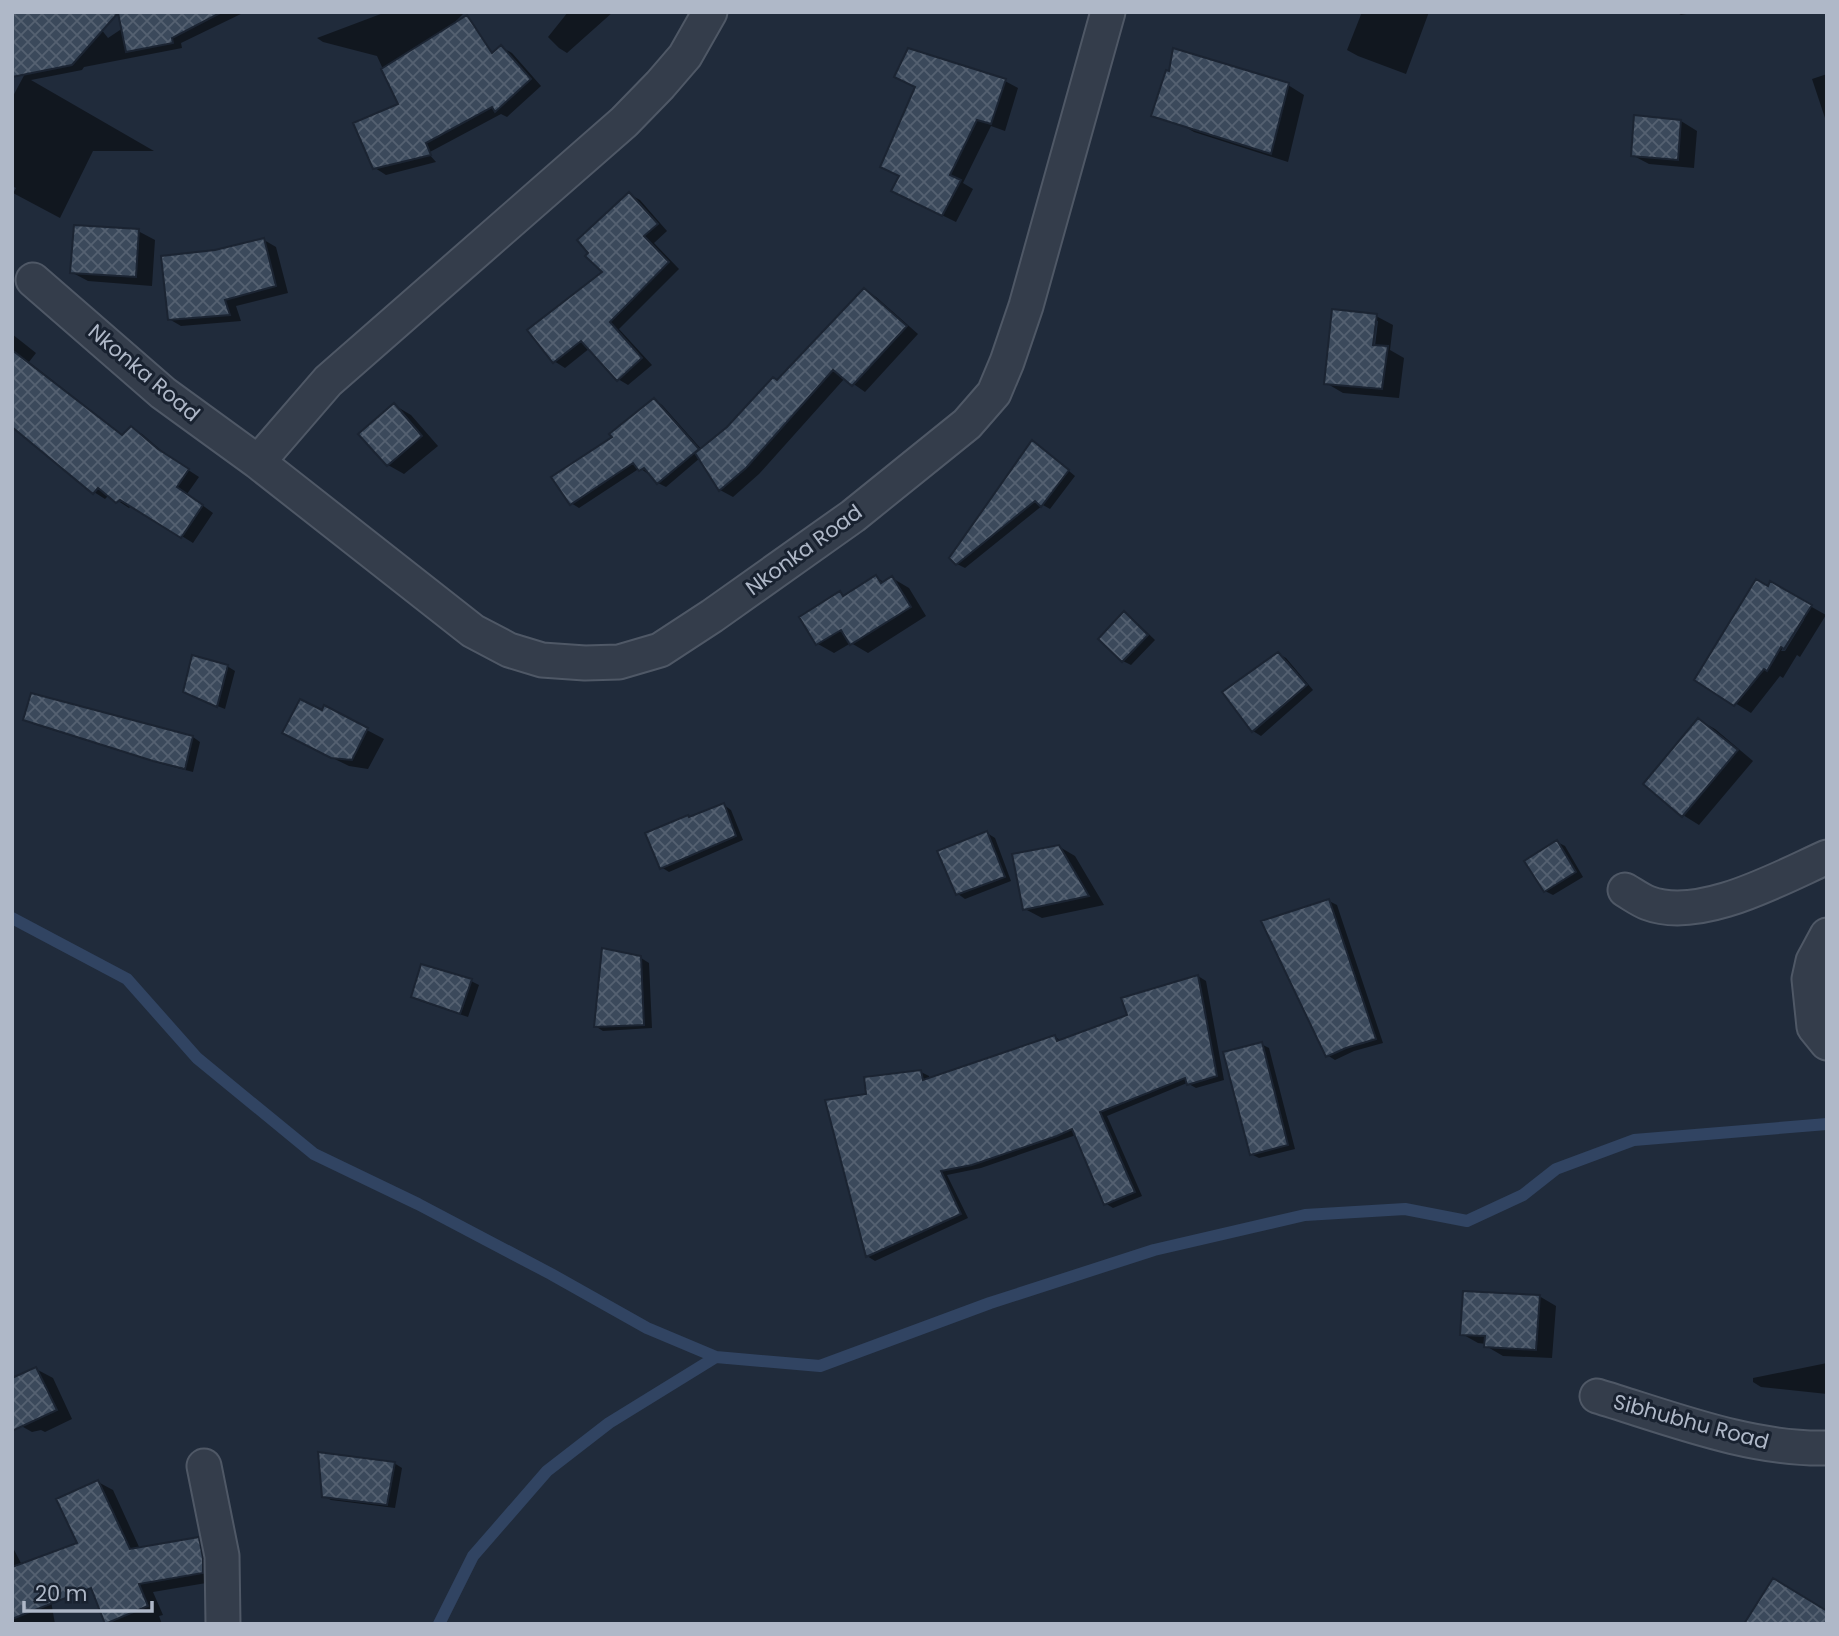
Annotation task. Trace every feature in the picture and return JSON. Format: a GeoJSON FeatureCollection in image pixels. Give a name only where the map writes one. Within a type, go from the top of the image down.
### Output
{"type":"FeatureCollection","features":[{"type":"Feature","properties":{"kind":"street"},"geometry":{"type":"LineString","coordinates":[[258,462],[328,382],[624,122],[685,55],[710,12]]}},
{"type":"Feature","properties":{"kind":"street","name":"Nkonka Road"},"geometry":{"type":"LineString","coordinates":[[33,281],[163,393],[258,462],[472,631],[509,650],[542,660],[619,662],[660,650],[853,516],[967,424],[994,393],[1026,306],[1108,12]]}},
{"type":"Feature","properties":{"kind":"street"},"geometry":{"type":"LineString","coordinates":[[1625,890],[1649,903],[1691,908],[1749,892],[1827,857]]}},
{"type":"Feature","properties":{"kind":"street"},"geometry":{"type":"LineString","coordinates":[[1827,936],[1813,961],[1809,979],[1814,1027],[1827,1043]]}},
{"type":"Feature","properties":{"kind":"street","name":"Sibhubhu Road"},"geometry":{"type":"LineString","coordinates":[[1597,1396],[1744,1440],[1792,1447],[1827,1448]]}},
{"type":"Feature","properties":{"kind":"street"},"geometry":{"type":"LineString","coordinates":[[204,1466],[222,1556],[223,1624]]}},
{"type":"Feature","properties":{"kind":"building"},"geometry":{"type":"Polygon","coordinates":[[[12,12],[222,12],[172,38],[173,43],[126,52],[118,13],[72,65],[12,77],[12,12]]]}},
{"type":"Feature","properties":{"kind":"building"},"geometry":{"type":"Polygon","coordinates":[[[467,15],[492,53],[501,45],[531,79],[495,112],[492,107],[426,143],[431,155],[373,169],[353,123],[398,104],[381,69],[467,15]]]}},
{"type":"Feature","properties":{"kind":"building"},"geometry":{"type":"Polygon","coordinates":[[[908,48],[1006,79],[991,124],[977,120],[950,175],[961,180],[942,216],[891,191],[899,176],[880,167],[915,87],[894,77],[908,48]]]}},
{"type":"Feature","properties":{"kind":"building"},"geometry":{"type":"Polygon","coordinates":[[[1173,48],[1289,83],[1271,154],[1151,116],[1166,70],[1169,71],[1173,48]]]}},
{"type":"Feature","properties":{"kind":"building"},"geometry":{"type":"Polygon","coordinates":[[[1634,115],[1681,120],[1678,160],[1631,156],[1634,115]]]}},
{"type":"Feature","properties":{"kind":"building"},"geometry":{"type":"Polygon","coordinates":[[[629,192],[658,224],[644,236],[669,262],[610,322],[642,358],[617,381],[581,341],[553,363],[527,330],[602,272],[585,256],[588,253],[577,240],[629,192]]]}},
{"type":"Feature","properties":{"kind":"building"},"geometry":{"type":"Polygon","coordinates":[[[74,225],[139,229],[136,277],[70,273],[74,225]]]}},
{"type":"Feature","properties":{"kind":"building"},"geometry":{"type":"Polygon","coordinates":[[[264,238],[276,286],[225,300],[230,315],[168,320],[161,256],[215,250],[264,238]]]}},
{"type":"Feature","properties":{"kind":"building"},"geometry":{"type":"Polygon","coordinates":[[[864,288],[907,326],[852,386],[833,370],[746,468],[719,491],[695,453],[727,427],[773,377],[777,380],[864,288]]]}},
{"type":"Feature","properties":{"kind":"building"},"geometry":{"type":"Polygon","coordinates":[[[1332,309],[1377,314],[1373,345],[1388,346],[1382,389],[1324,384],[1332,309]]]}},
{"type":"Feature","properties":{"kind":"building"},"geometry":{"type":"Polygon","coordinates":[[[12,350],[122,435],[131,426],[158,449],[189,469],[177,487],[203,505],[181,538],[120,500],[116,503],[98,488],[93,494],[12,427],[12,350]]]}},
{"type":"Feature","properties":{"kind":"building"},"geometry":{"type":"Polygon","coordinates":[[[654,398],[699,449],[657,484],[644,468],[639,471],[633,463],[570,505],[551,477],[612,437],[609,434],[654,398]]]}},
{"type":"Feature","properties":{"kind":"building"},"geometry":{"type":"Polygon","coordinates":[[[394,403],[422,436],[387,466],[358,434],[394,403]]]}},
{"type":"Feature","properties":{"kind":"building"},"geometry":{"type":"Polygon","coordinates":[[[1032,440],[1069,470],[1041,507],[1035,501],[956,565],[949,558],[1032,440]]]}},
{"type":"Feature","properties":{"kind":"building"},"geometry":{"type":"Polygon","coordinates":[[[876,575],[881,583],[892,576],[911,607],[850,645],[841,630],[816,645],[799,617],[840,591],[843,596],[876,575]]]}},
{"type":"Feature","properties":{"kind":"building"},"geometry":{"type":"Polygon","coordinates":[[[1756,579],[1768,586],[1770,581],[1812,605],[1784,649],[1781,647],[1767,671],[1764,669],[1734,706],[1694,680],[1756,579]]]}},
{"type":"Feature","properties":{"kind":"building"},"geometry":{"type":"Polygon","coordinates":[[[1124,611],[1148,635],[1122,662],[1098,639],[1124,611]]]}},
{"type":"Feature","properties":{"kind":"building"},"geometry":{"type":"Polygon","coordinates":[[[1278,652],[1307,685],[1252,732],[1222,692],[1278,652]]]}},
{"type":"Feature","properties":{"kind":"building"},"geometry":{"type":"Polygon","coordinates":[[[192,655],[228,665],[217,707],[183,692],[192,655]]]}},
{"type":"Feature","properties":{"kind":"building"},"geometry":{"type":"Polygon","coordinates":[[[31,693],[193,736],[185,769],[23,720],[31,693]]]}},
{"type":"Feature","properties":{"kind":"building"},"geometry":{"type":"Polygon","coordinates":[[[300,699],[322,710],[324,705],[368,728],[352,760],[331,758],[282,733],[300,699]]]}},
{"type":"Feature","properties":{"kind":"building"},"geometry":{"type":"Polygon","coordinates":[[[1698,718],[1738,750],[1682,817],[1643,784],[1698,718]]]}},
{"type":"Feature","properties":{"kind":"building"},"geometry":{"type":"Polygon","coordinates":[[[724,803],[736,836],[660,869],[645,833],[724,803]]]}},
{"type":"Feature","properties":{"kind":"building"},"geometry":{"type":"Polygon","coordinates":[[[987,831],[1005,877],[956,895],[937,851],[987,831]]]}},
{"type":"Feature","properties":{"kind":"building"},"geometry":{"type":"Polygon","coordinates":[[[1557,840],[1576,872],[1544,892],[1524,861],[1557,840]]]}},
{"type":"Feature","properties":{"kind":"building"},"geometry":{"type":"Polygon","coordinates":[[[1059,845],[1089,896],[1023,910],[1012,854],[1059,845]]]}},
{"type":"Feature","properties":{"kind":"building"},"geometry":{"type":"Polygon","coordinates":[[[1329,899],[1376,1039],[1326,1057],[1261,921],[1329,899]]]}},
{"type":"Feature","properties":{"kind":"building"},"geometry":{"type":"Polygon","coordinates":[[[602,948],[641,956],[644,1025],[594,1027],[602,948]]]}},
{"type":"Feature","properties":{"kind":"building"},"geometry":{"type":"Polygon","coordinates":[[[421,964],[472,979],[460,1014],[411,997],[421,964]]]}},
{"type":"Feature","properties":{"kind":"building"},"geometry":{"type":"Polygon","coordinates":[[[1198,975],[1217,1076],[1187,1085],[1185,1078],[1100,1112],[1135,1192],[1104,1205],[1072,1129],[972,1165],[941,1171],[961,1214],[866,1257],[825,1100],[866,1094],[864,1077],[921,1070],[923,1080],[1055,1035],[1057,1041],[1127,1015],[1121,998],[1198,975]]]}},
{"type":"Feature","properties":{"kind":"building"},"geometry":{"type":"Polygon","coordinates":[[[1262,1042],[1288,1145],[1250,1155],[1223,1052],[1262,1042]]]}},
{"type":"Feature","properties":{"kind":"building"},"geometry":{"type":"Polygon","coordinates":[[[1463,1291],[1540,1295],[1536,1350],[1484,1347],[1485,1336],[1460,1335],[1463,1291]]]}},
{"type":"Feature","properties":{"kind":"building"},"geometry":{"type":"Polygon","coordinates":[[[36,1367],[57,1410],[12,1431],[12,1378],[36,1367]]]}},
{"type":"Feature","properties":{"kind":"building"},"geometry":{"type":"Polygon","coordinates":[[[318,1452],[395,1462],[387,1505],[322,1497],[318,1452]]]}},
{"type":"Feature","properties":{"kind":"building"},"geometry":{"type":"Polygon","coordinates":[[[98,1480],[130,1549],[199,1537],[203,1573],[139,1584],[148,1606],[105,1624],[91,1588],[12,1619],[12,1567],[77,1543],[56,1499],[98,1480]]]}},
{"type":"Feature","properties":{"kind":"building"},"geometry":{"type":"Polygon","coordinates":[[[1773,1578],[1827,1611],[1827,1624],[1744,1624],[1773,1578]]]}},
{"type":"Feature","properties":{"kind":"waterway"},"geometry":{"type":"LineString","coordinates":[[12,918],[127,979],[197,1058],[314,1154],[418,1204],[647,1328],[716,1357],[820,1366],[990,1303],[1154,1250],[1305,1215],[1405,1209],[1467,1221],[1523,1195],[1556,1169],[1634,1140],[1827,1124]]}},
{"type":"Feature","properties":{"kind":"waterway"},"geometry":{"type":"LineString","coordinates":[[439,1624],[473,1556],[547,1471],[609,1423],[716,1357]]}}]}
